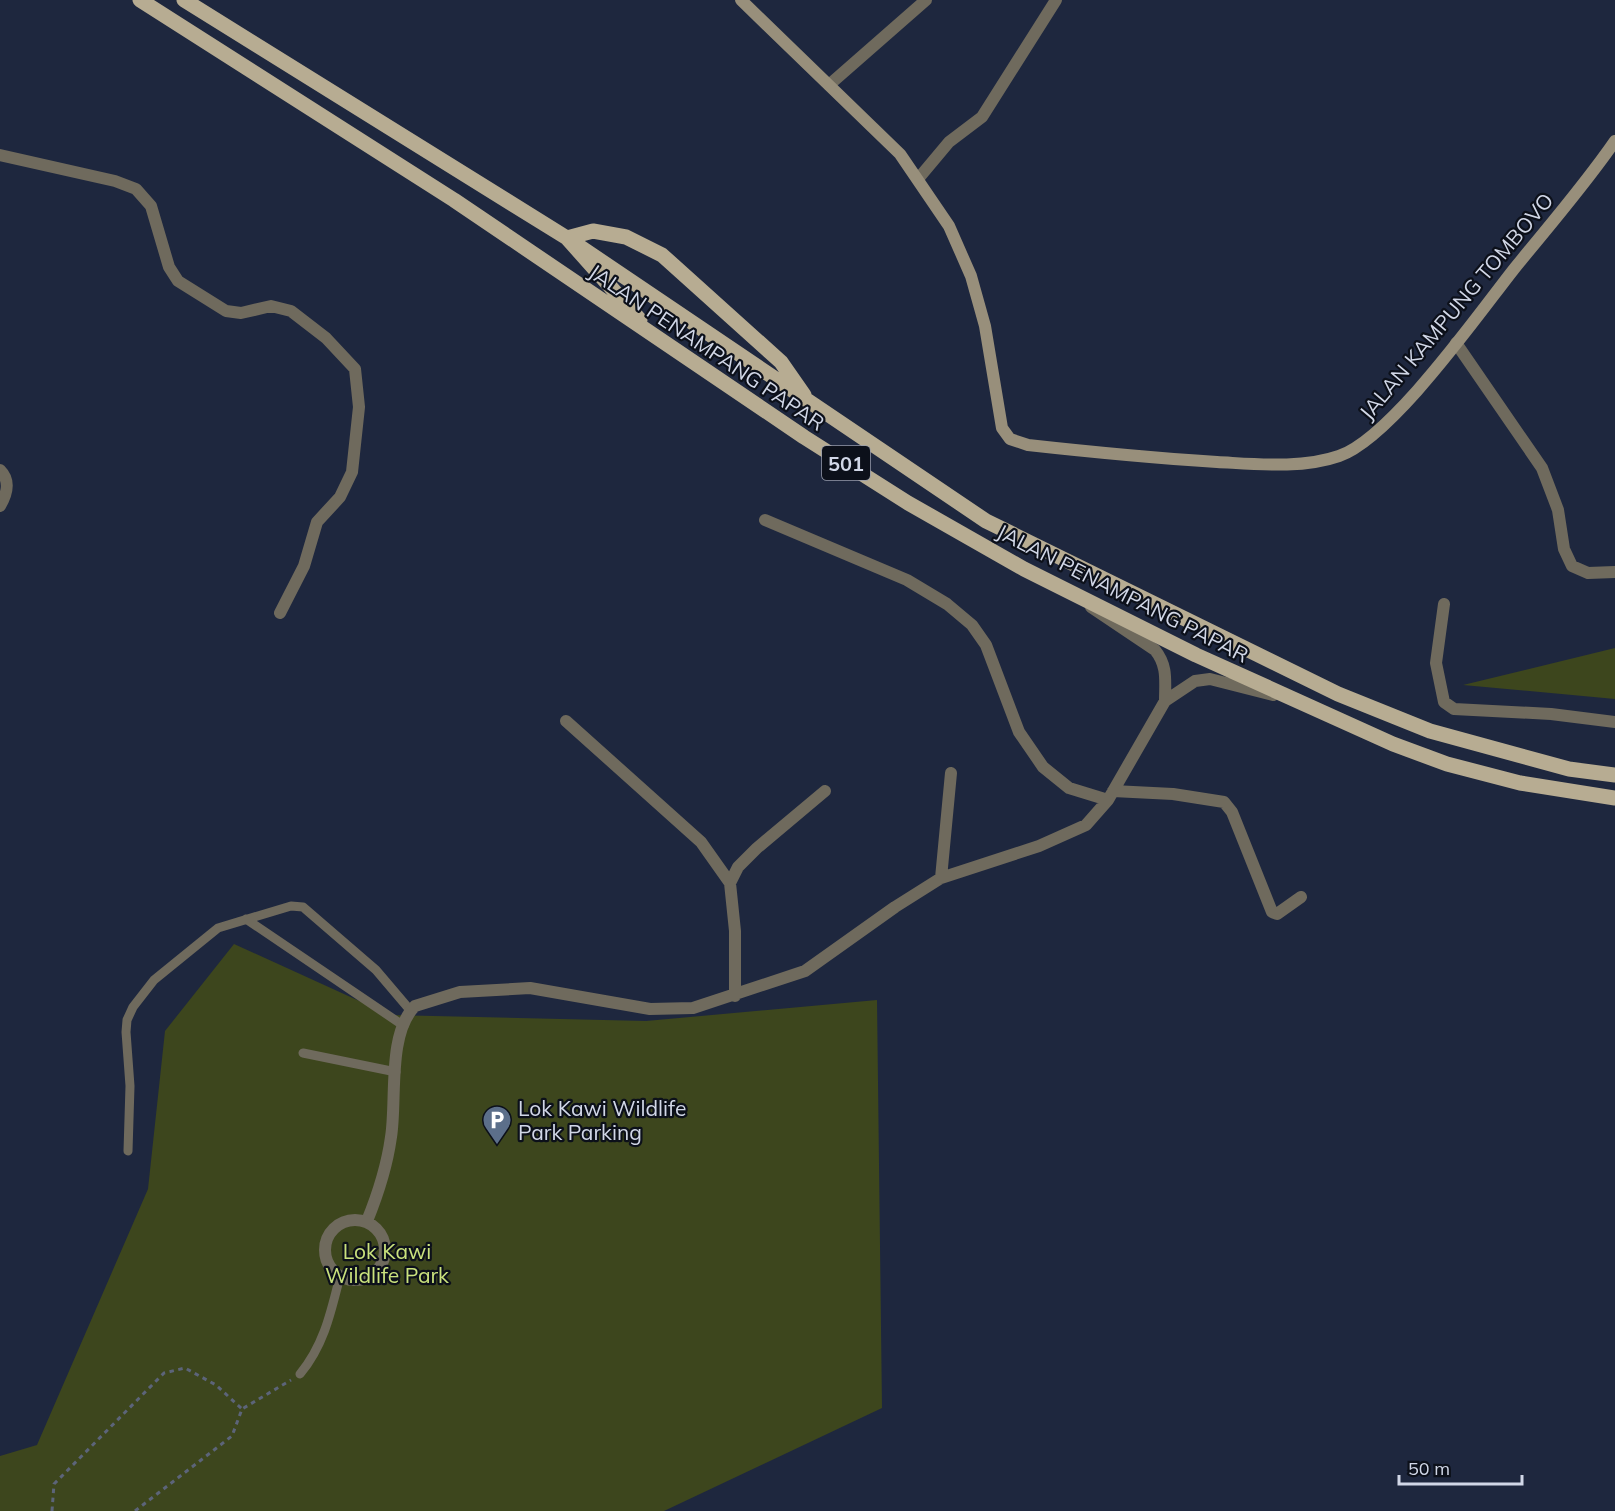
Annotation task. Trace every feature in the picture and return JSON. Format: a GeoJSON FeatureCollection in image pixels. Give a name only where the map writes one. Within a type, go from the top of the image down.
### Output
{"type":"FeatureCollection","features":[{"type":"Feature","properties":{"kind":"main road","name":"JALAN PENAMPANG PAPAR"},"geometry":{"type":"LineString","coordinates":[[140,0],[454,200],[663,344],[908,503],[1024,569],[1297,702],[1393,744],[1447,764],[1520,783],[1615,798]]}},
{"type":"Feature","properties":{"kind":"main road","name":"JALAN PENAMPANG PAPAR"},"geometry":{"type":"LineString","coordinates":[[184,0],[567,238],[986,521],[1338,694],[1430,731],[1569,769],[1615,775]]}},
{"type":"Feature","properties":{"kind":"main road"},"geometry":{"type":"LineString","coordinates":[[663,344],[606,285],[567,238],[593,231],[626,237],[662,255],[781,362],[808,402]]}},
{"type":"Feature","properties":{"kind":"street","name":"JALAN KAMPUNG TOMBOVO"},"geometry":{"type":"LineString","coordinates":[[741,0],[900,154],[949,226],[971,276],[985,326],[1002,428],[1010,439],[1028,446],[1235,463],[1311,462],[1339,456],[1368,439],[1390,420],[1456,343],[1586,182],[1615,141]]}},
{"type":"Feature","properties":{"kind":"street"},"geometry":{"type":"LineString","coordinates":[[829,85],[926,0]]}},
{"type":"Feature","properties":{"kind":"street"},"geometry":{"type":"LineString","coordinates":[[918,179],[949,142],[982,117],[1056,0]]}},
{"type":"Feature","properties":{"kind":"street"},"geometry":{"type":"LineString","coordinates":[[0,155],[115,181],[136,189],[151,206],[169,267],[178,281],[226,311],[241,313],[271,306],[291,311],[326,338],[355,369],[360,407],[352,472],[340,497],[317,522],[304,566],[280,613]]}},
{"type":"Feature","properties":{"kind":"street"},"geometry":{"type":"LineString","coordinates":[[1456,343],[1542,468],[1558,510],[1564,549],[1572,566],[1588,573],[1615,572]]}},
{"type":"Feature","properties":{"kind":"street"},"geometry":{"type":"LineString","coordinates":[[0,470],[5,475],[7,484],[7,494],[0,506]]}},
{"type":"Feature","properties":{"kind":"street"},"geometry":{"type":"LineString","coordinates":[[765,520],[907,580],[947,604],[972,626],[986,645],[1019,732],[1043,767],[1069,788],[1111,796],[1173,794],[1224,802],[1233,812],[1272,912],[1277,914],[1301,897]]}},
{"type":"Feature","properties":{"kind":"street"},"geometry":{"type":"LineString","coordinates":[[1077,596],[1106,619],[1155,650],[1166,668],[1165,701]]}},
{"type":"Feature","properties":{"kind":"street"},"geometry":{"type":"LineString","coordinates":[[1444,604],[1436,663],[1444,702],[1454,709],[1551,714],[1615,722]]}},
{"type":"Feature","properties":{"kind":"street"},"geometry":{"type":"LineString","coordinates":[[367,1221],[385,1168],[392,1134],[398,1044],[410,1010],[421,1002],[460,992],[530,988],[650,1009],[693,1008],[735,996],[805,971],[941,878],[1068,835],[1086,825],[1111,796],[1165,701],[1195,681],[1210,679],[1297,702]]}},
{"type":"Feature","properties":{"kind":"street"},"geometry":{"type":"LineString","coordinates":[[566,721],[700,842],[730,883],[735,931],[735,996]]}},
{"type":"Feature","properties":{"kind":"street"},"geometry":{"type":"LineString","coordinates":[[941,878],[951,772]]}},
{"type":"Feature","properties":{"kind":"street"},"geometry":{"type":"LineString","coordinates":[[730,883],[738,867],[757,848],[825,791]]}},
{"type":"Feature","properties":{"kind":"street"},"geometry":{"type":"LineString","coordinates":[[352,1219],[367,1221],[380,1232],[386,1248],[382,1264],[371,1276],[356,1280],[340,1276],[329,1266],[324,1251],[327,1236],[337,1224],[352,1219]]}},
{"type":"Feature","properties":{"kind":"lane"},"geometry":{"type":"LineString","coordinates":[[128,1151],[130,1086],[127,1020],[133,1007],[154,980],[178,957],[218,928],[291,906],[303,908],[376,970],[410,1010]]}},
{"type":"Feature","properties":{"kind":"lane"},"geometry":{"type":"LineString","coordinates":[[246,919],[404,1026]]}},
{"type":"Feature","properties":{"kind":"lane"},"geometry":{"type":"LineString","coordinates":[[303,1053],[396,1072]]}},
{"type":"Feature","properties":{"kind":"lane"},"geometry":{"type":"LineString","coordinates":[[300,1374],[315,1356],[328,1326],[340,1276]]}},
{"type":"Feature","properties":{"kind":"path"},"geometry":{"type":"LineString","coordinates":[[52,1511],[54,1485],[164,1373],[185,1368],[216,1385],[243,1409]]}},
{"type":"Feature","properties":{"kind":"path"},"geometry":{"type":"LineString","coordinates":[[135,1511],[232,1436],[243,1409],[268,1396],[300,1374]]}},
{"type":"Feature","properties":{"kind":"green space"},"geometry":{"type":"Polygon","coordinates":[[[1615,648],[1615,699],[1463,685],[1615,648]]]}},
{"type":"Feature","properties":{"kind":"green space","name":"Lok Kawi Wildlife Park"},"geometry":{"type":"Polygon","coordinates":[[[234,944],[390,1015],[646,1021],[877,1000],[882,1408],[664,1511],[0,1511],[0,1456],[37,1445],[148,1189],[165,1031],[234,944]]]}},
{"type":"Feature","properties":{"kind":"place","name":"Lok Kawi Wildlife Park Parking"},"geometry":{"type":"Point","coordinates":[497,1146]}}]}
